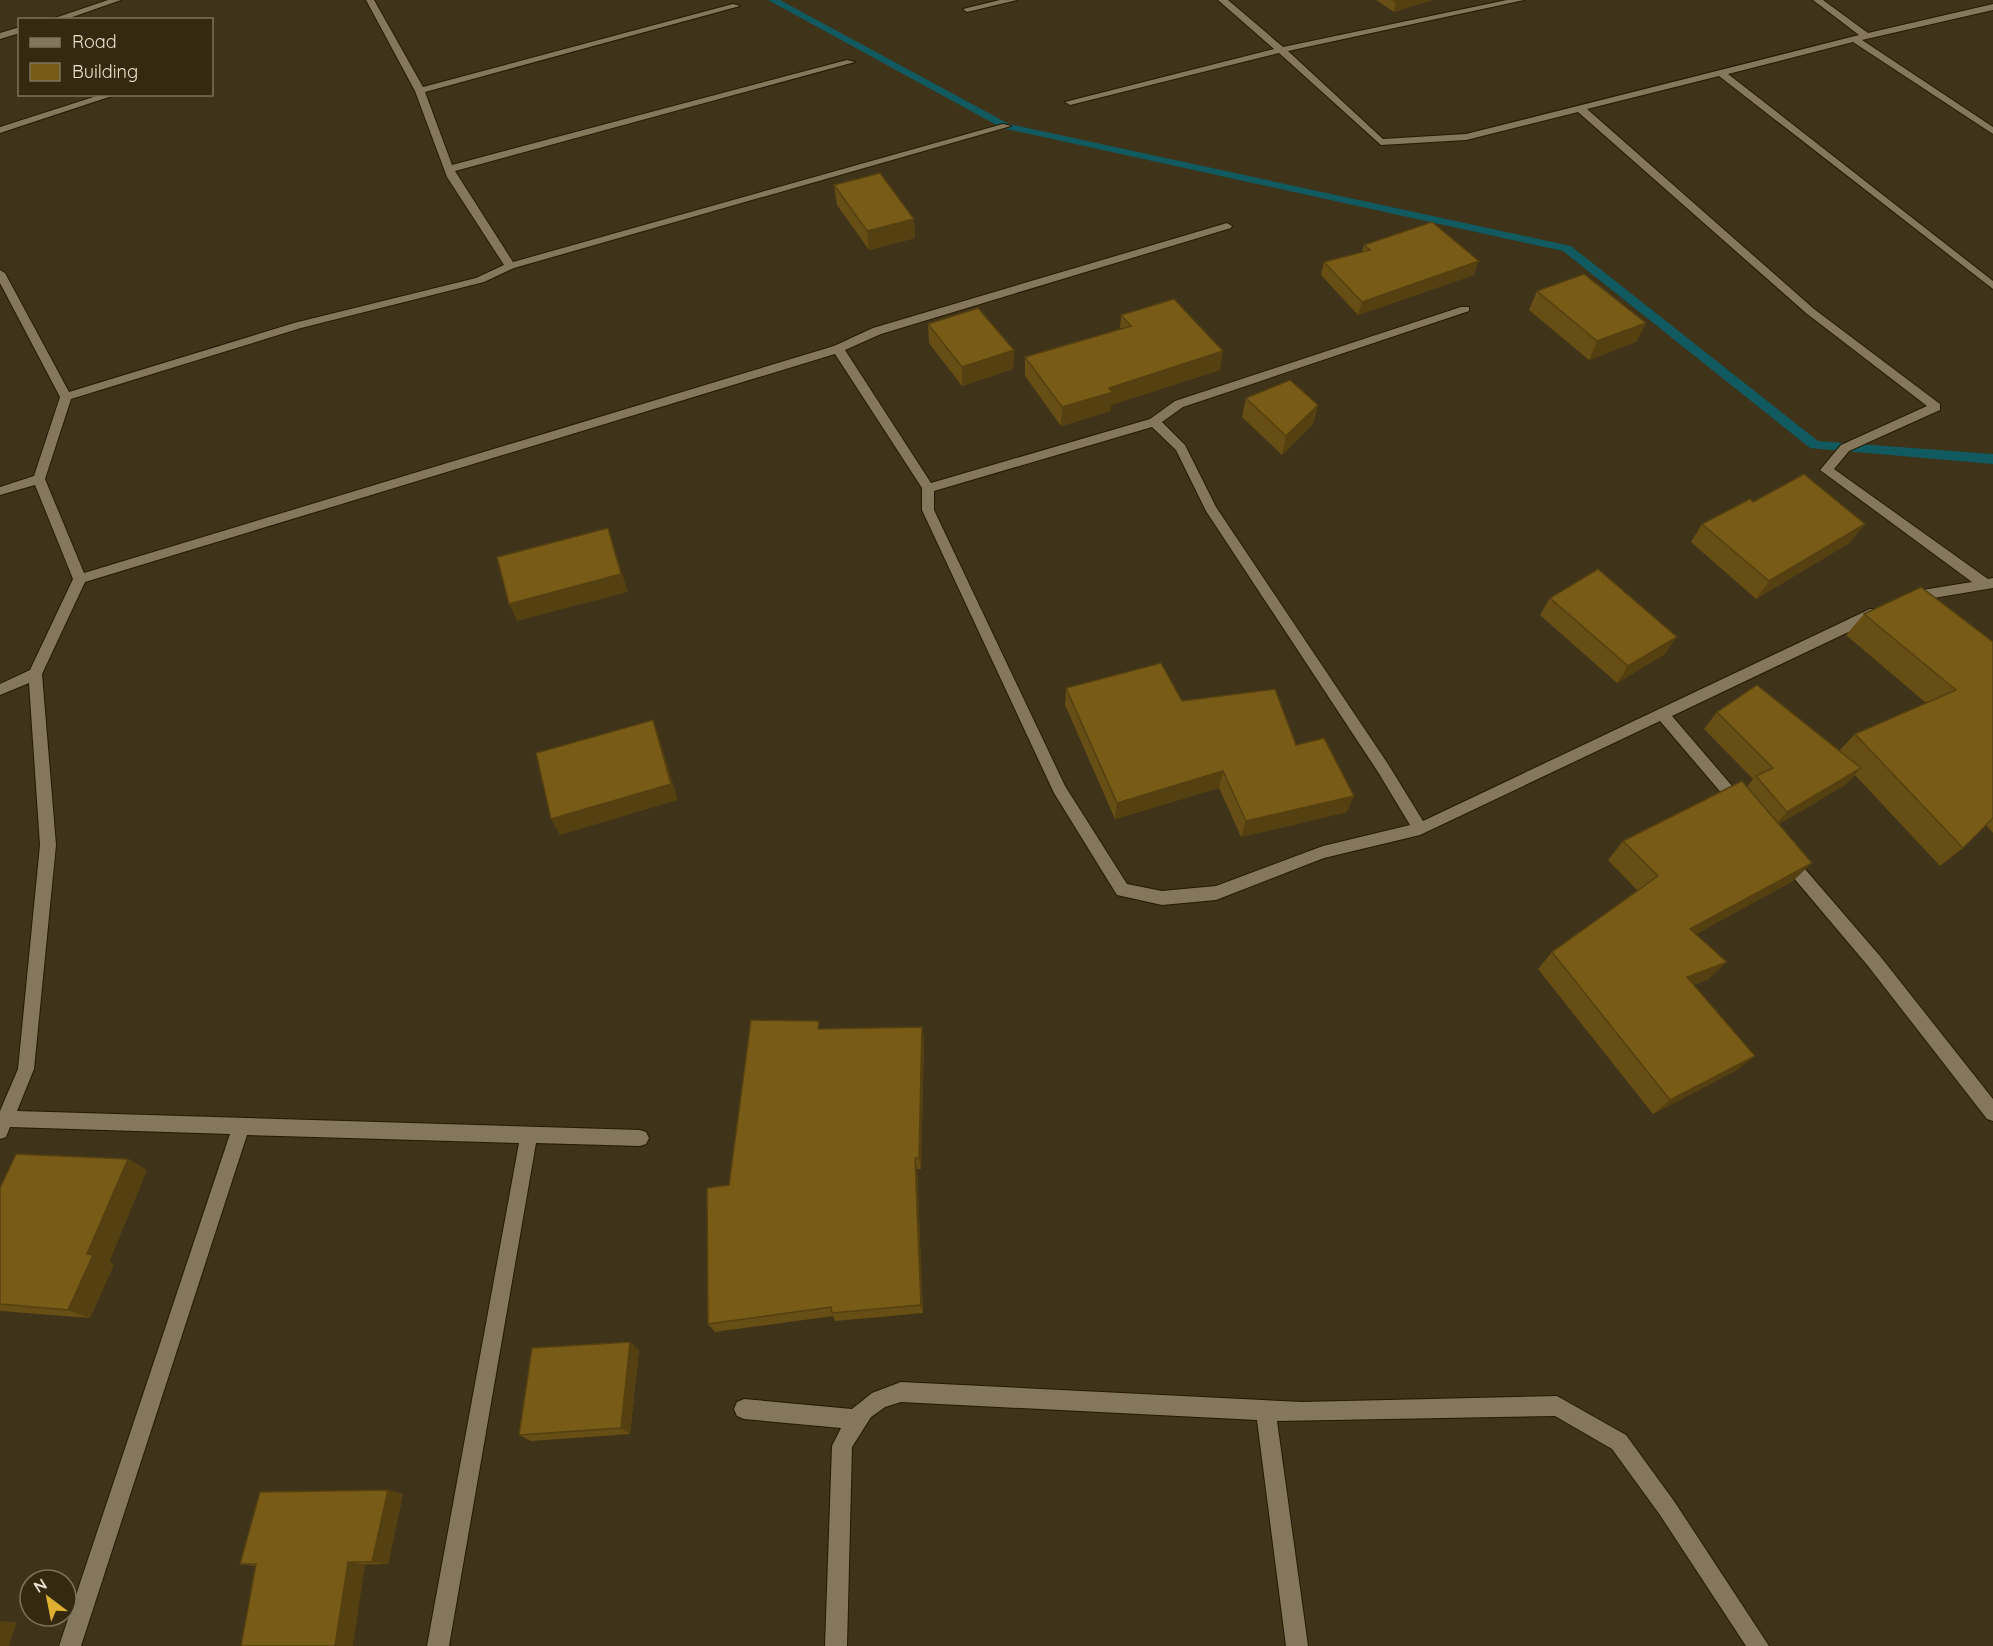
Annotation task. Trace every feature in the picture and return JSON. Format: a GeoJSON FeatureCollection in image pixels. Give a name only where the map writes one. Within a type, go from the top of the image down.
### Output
{"type":"FeatureCollection","features":[{"type":"Feature","properties":{"kind":"street"},"geometry":{"type":"LineString","coordinates":[[59,18],[117,0]]}},
{"type":"Feature","properties":{"kind":"street"},"geometry":{"type":"LineString","coordinates":[[370,0],[420,91],[449,169],[510,266]]}},
{"type":"Feature","properties":{"kind":"street"},"geometry":{"type":"LineString","coordinates":[[967,9],[1013,0]]}},
{"type":"Feature","properties":{"kind":"street"},"geometry":{"type":"LineString","coordinates":[[1222,0],[1281,50],[1381,142],[1466,137],[1866,36],[1993,7]]}},
{"type":"Feature","properties":{"kind":"street"},"geometry":{"type":"LineString","coordinates":[[1070,102],[1281,50],[1520,0]]}},
{"type":"Feature","properties":{"kind":"street"},"geometry":{"type":"LineString","coordinates":[[1817,0],[1866,36]]}},
{"type":"Feature","properties":{"kind":"street"},"geometry":{"type":"LineString","coordinates":[[420,91],[736,6]]}},
{"type":"Feature","properties":{"kind":"street"},"geometry":{"type":"LineString","coordinates":[[0,36],[18,31]]}},
{"type":"Feature","properties":{"kind":"street"},"geometry":{"type":"LineString","coordinates":[[1855,39],[1993,131]]}},
{"type":"Feature","properties":{"kind":"street"},"geometry":{"type":"LineString","coordinates":[[449,169],[850,62]]}},
{"type":"Feature","properties":{"kind":"street"},"geometry":{"type":"LineString","coordinates":[[1721,73],[1993,286]]}},
{"type":"Feature","properties":{"kind":"street"},"geometry":{"type":"LineString","coordinates":[[0,129],[107,96]]}},
{"type":"Feature","properties":{"kind":"street"},"geometry":{"type":"LineString","coordinates":[[1580,108],[1810,311],[1936,407],[1845,448],[1826,470],[1989,584]]}},
{"type":"Feature","properties":{"kind":"street"},"geometry":{"type":"LineString","coordinates":[[66,397],[298,325],[480,280],[510,266],[1006,126]]}},
{"type":"Feature","properties":{"kind":"street"},"geometry":{"type":"LineString","coordinates":[[80,579],[838,349],[877,331],[1227,226]]}},
{"type":"Feature","properties":{"kind":"street"},"geometry":{"type":"LineString","coordinates":[[0,273],[66,397],[39,478],[80,579],[35,674],[48,845],[26,1069],[2,1125],[241,1126],[640,1138]]}},
{"type":"Feature","properties":{"kind":"street"},"geometry":{"type":"LineString","coordinates":[[928,488],[1154,422],[1179,404],[1465,309]]}},
{"type":"Feature","properties":{"kind":"street"},"geometry":{"type":"LineString","coordinates":[[838,349],[928,488],[928,510],[1059,789],[1122,890],[1162,898],[1216,893],[1323,852],[1420,829],[1908,597],[1989,584]]}},
{"type":"Feature","properties":{"kind":"street"},"geometry":{"type":"LineString","coordinates":[[1154,422],[1181,448],[1210,508],[1383,768],[1420,829]]}},
{"type":"Feature","properties":{"kind":"street"},"geometry":{"type":"LineString","coordinates":[[0,491],[39,478]]}},
{"type":"Feature","properties":{"kind":"street"},"geometry":{"type":"LineString","coordinates":[[0,690],[35,674]]}},
{"type":"Feature","properties":{"kind":"street"},"geometry":{"type":"LineString","coordinates":[[1662,714],[1753,820]]}},
{"type":"Feature","properties":{"kind":"street"},"geometry":{"type":"LineString","coordinates":[[1776,846],[1874,961],[1993,1113]]}},
{"type":"Feature","properties":{"kind":"street"},"geometry":{"type":"LineString","coordinates":[[70,1646],[241,1126]]}},
{"type":"Feature","properties":{"kind":"street"},"geometry":{"type":"LineString","coordinates":[[438,1646],[529,1135]]}},
{"type":"Feature","properties":{"kind":"street"},"geometry":{"type":"LineString","coordinates":[[836,1646],[839,1471],[842,1446],[854,1419],[874,1400],[901,1392],[1302,1412],[1557,1406],[1619,1442],[1667,1508],[1758,1646]]}},
{"type":"Feature","properties":{"kind":"street"},"geometry":{"type":"LineString","coordinates":[[744,1409],[854,1419]]}},
{"type":"Feature","properties":{"kind":"street"},"geometry":{"type":"LineString","coordinates":[[1266,1410],[1297,1646]]}},
{"type":"Feature","properties":{"kind":"building"},"geometry":{"type":"Polygon","coordinates":[[[880,173],[914,219],[867,231],[834,185],[880,173]]]}},
{"type":"Feature","properties":{"kind":"building"},"geometry":{"type":"Polygon","coordinates":[[[1432,222],[1479,261],[1362,302],[1324,262],[1370,250],[1364,245],[1432,222]]]}},
{"type":"Feature","properties":{"kind":"building"},"geometry":{"type":"Polygon","coordinates":[[[1584,274],[1646,323],[1597,341],[1537,291],[1584,274]]]}},
{"type":"Feature","properties":{"kind":"building"},"geometry":{"type":"Polygon","coordinates":[[[1174,299],[1223,351],[1109,388],[1113,392],[1062,407],[1025,357],[1131,326],[1121,315],[1174,299]]]}},
{"type":"Feature","properties":{"kind":"building"},"geometry":{"type":"Polygon","coordinates":[[[978,308],[1014,350],[962,367],[928,324],[978,308]]]}},
{"type":"Feature","properties":{"kind":"building"},"geometry":{"type":"Polygon","coordinates":[[[1290,380],[1318,405],[1286,436],[1246,398],[1290,380]]]}},
{"type":"Feature","properties":{"kind":"building"},"geometry":{"type":"Polygon","coordinates":[[[1804,474],[1865,524],[1769,581],[1702,524],[1750,499],[1753,502],[1804,474]]]}},
{"type":"Feature","properties":{"kind":"building"},"geometry":{"type":"Polygon","coordinates":[[[608,528],[621,574],[509,604],[497,557],[608,528]]]}},
{"type":"Feature","properties":{"kind":"building"},"geometry":{"type":"Polygon","coordinates":[[[1598,569],[1677,637],[1628,666],[1550,598],[1598,569]]]}},
{"type":"Feature","properties":{"kind":"building"},"geometry":{"type":"Polygon","coordinates":[[[1921,587],[1993,642],[1993,818],[1963,848],[1855,734],[1956,690],[1864,614],[1921,587]]]}},
{"type":"Feature","properties":{"kind":"building"},"geometry":{"type":"Polygon","coordinates":[[[1161,663],[1182,701],[1275,689],[1296,745],[1324,738],[1354,796],[1246,821],[1223,771],[1117,803],[1066,688],[1161,663]]]}},
{"type":"Feature","properties":{"kind":"building"},"geometry":{"type":"Polygon","coordinates":[[[1757,685],[1861,768],[1787,812],[1756,776],[1773,768],[1717,712],[1757,685]]]}},
{"type":"Feature","properties":{"kind":"building"},"geometry":{"type":"Polygon","coordinates":[[[653,720],[671,784],[551,819],[536,753],[653,720]]]}},
{"type":"Feature","properties":{"kind":"building"},"geometry":{"type":"Polygon","coordinates":[[[1742,781],[1812,863],[1690,929],[1727,962],[1687,977],[1755,1056],[1670,1100],[1552,952],[1658,876],[1623,841],[1742,781]]]}},
{"type":"Feature","properties":{"kind":"building"},"geometry":{"type":"Polygon","coordinates":[[[751,1020],[819,1021],[818,1029],[922,1027],[919,1158],[915,1158],[921,1305],[832,1313],[831,1307],[708,1324],[707,1188],[729,1185],[751,1020]]]}},
{"type":"Feature","properties":{"kind":"building"},"geometry":{"type":"Polygon","coordinates":[[[16,1154],[128,1159],[87,1254],[93,1255],[68,1310],[0,1304],[0,1188],[16,1154]]]}},
{"type":"Feature","properties":{"kind":"building"},"geometry":{"type":"Polygon","coordinates":[[[630,1342],[621,1428],[519,1435],[532,1348],[630,1342]]]}},
{"type":"Feature","properties":{"kind":"building"},"geometry":{"type":"Polygon","coordinates":[[[388,1490],[372,1562],[348,1562],[335,1646],[241,1646],[256,1564],[240,1564],[260,1492],[388,1490]]]}},
{"type":"Feature","properties":{"kind":"waterway"},"geometry":{"type":"LineString","coordinates":[[773,0],[1006,126],[1567,248],[1815,445],[1993,459]]}}]}
